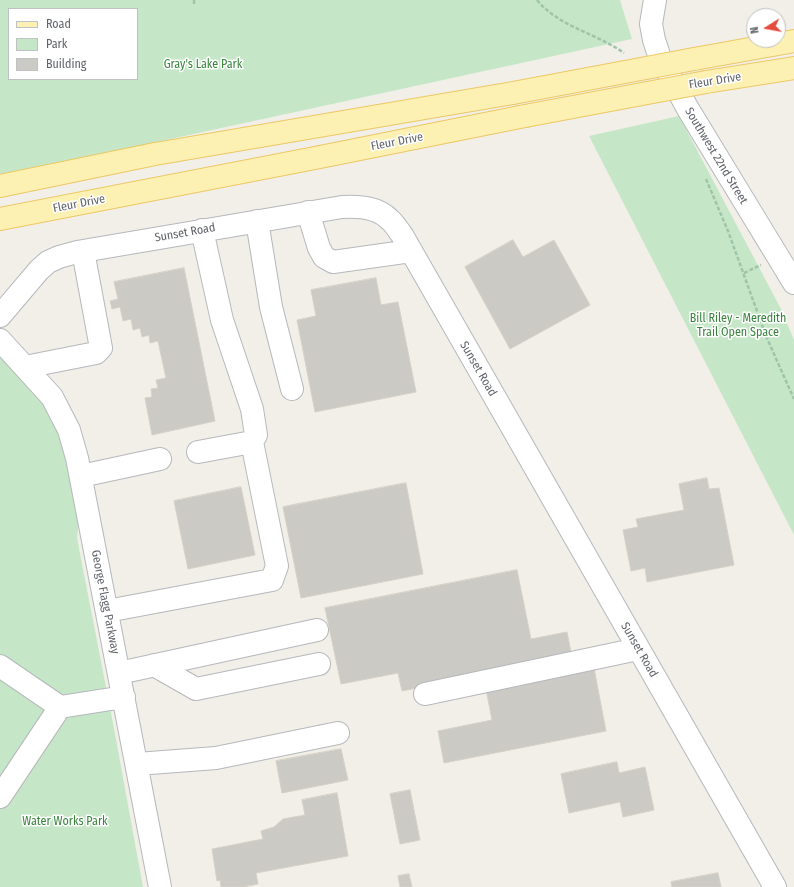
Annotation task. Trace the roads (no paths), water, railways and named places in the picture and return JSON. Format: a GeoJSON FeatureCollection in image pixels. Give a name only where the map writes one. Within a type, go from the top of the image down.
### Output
{"type":"FeatureCollection","features":[{"type":"Feature","properties":{"kind":"main road","name":"Fleur Drive"},"geometry":{"type":"LineString","coordinates":[[0,186],[155,154],[513,93],[794,41]]}},
{"type":"Feature","properties":{"kind":"main road","name":"Fleur Drive"},"geometry":{"type":"LineString","coordinates":[[0,218],[525,116],[706,82],[794,68]]}},
{"type":"Feature","properties":{"kind":"street","name":"Southwest 22nd Street"},"geometry":{"type":"LineString","coordinates":[[655,0],[650,24],[660,58],[688,109],[794,283]]}},
{"type":"Feature","properties":{"kind":"street","name":"Sunset Road"},"geometry":{"type":"LineString","coordinates":[[0,316],[39,270],[48,262],[59,256],[342,206],[361,206],[377,211],[390,219],[402,235],[775,887]]}},
{"type":"Feature","properties":{"kind":"street"},"geometry":{"type":"LineString","coordinates":[[308,212],[319,248],[324,256],[332,262],[411,251]]}},
{"type":"Feature","properties":{"kind":"street"},"geometry":{"type":"LineString","coordinates":[[257,221],[271,307],[292,389]]}},
{"type":"Feature","properties":{"kind":"street"},"geometry":{"type":"LineString","coordinates":[[107,611],[272,580],[277,566],[252,442],[256,435],[252,409],[222,320],[202,230]]}},
{"type":"Feature","properties":{"kind":"street"},"geometry":{"type":"LineString","coordinates":[[25,367],[96,353],[101,348],[83,251]]}},
{"type":"Feature","properties":{"kind":"street","name":"George Flagg Parkway"},"geometry":{"type":"LineString","coordinates":[[0,340],[52,398],[69,430],[81,476],[160,887]]}},
{"type":"Feature","properties":{"kind":"street"},"geometry":{"type":"LineString","coordinates":[[198,452],[252,442]]}},
{"type":"Feature","properties":{"kind":"street"},"geometry":{"type":"LineString","coordinates":[[81,476],[160,459]]}},
{"type":"Feature","properties":{"kind":"street"},"geometry":{"type":"LineString","coordinates":[[119,673],[317,630]]}},
{"type":"Feature","properties":{"kind":"street"},"geometry":{"type":"LineString","coordinates":[[425,694],[638,649]]}},
{"type":"Feature","properties":{"kind":"street"},"geometry":{"type":"LineString","coordinates":[[154,665],[196,689],[319,664]]}},
{"type":"Feature","properties":{"kind":"street"},"geometry":{"type":"LineString","coordinates":[[0,666],[60,707],[124,696]]}},
{"type":"Feature","properties":{"kind":"street"},"geometry":{"type":"LineString","coordinates":[[0,797],[60,707]]}},
{"type":"Feature","properties":{"kind":"street"},"geometry":{"type":"LineString","coordinates":[[137,764],[216,758],[338,733]]}},
{"type":"Feature","properties":{"kind":"park label","name":"Gray's Lake Park"},"geometry":{"type":"Point","coordinates":[203,65]}},
{"type":"Feature","properties":{"kind":"park label","name":"Bill Riley - Meredith Trail Open Space"},"geometry":{"type":"Point","coordinates":[738,326]}},
{"type":"Feature","properties":{"kind":"park label","name":"Water Works Park"},"geometry":{"type":"Point","coordinates":[65,822]}}]}
